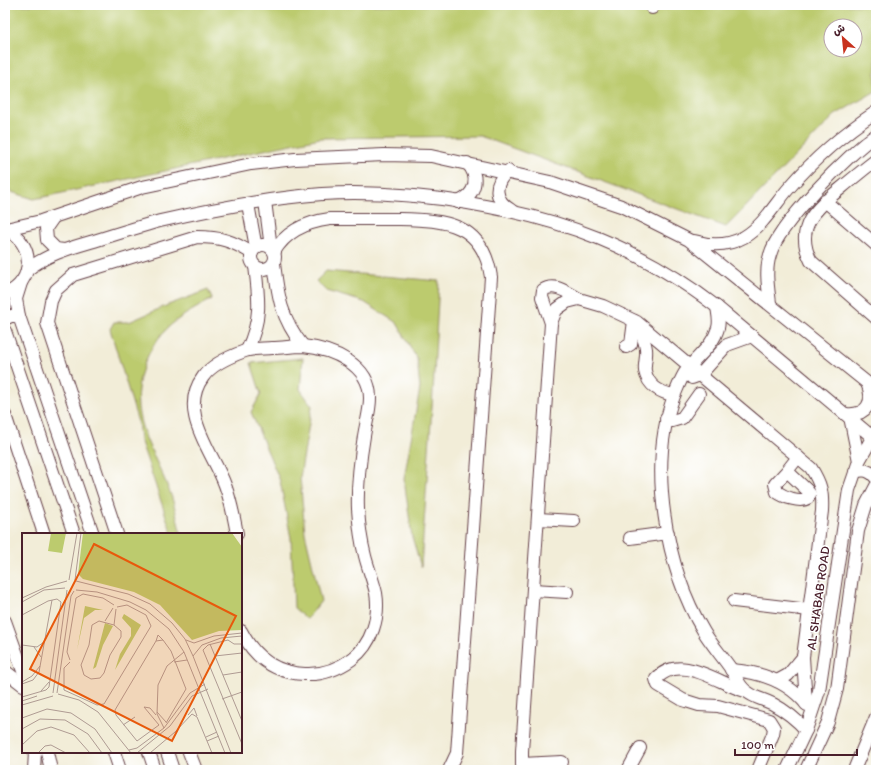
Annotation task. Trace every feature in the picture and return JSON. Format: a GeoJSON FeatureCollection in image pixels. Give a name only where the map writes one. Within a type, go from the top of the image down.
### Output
{"type":"FeatureCollection","features":[{"type":"Feature","properties":{"kind":"street"},"geometry":{"type":"LineString","coordinates":[[689,240],[708,245],[726,244],[744,237],[758,226],[790,187],[825,152],[876,112]]}},
{"type":"Feature","properties":{"kind":"street"},"geometry":{"type":"LineString","coordinates":[[770,303],[767,271],[775,240],[784,227],[842,164],[865,142],[876,135]]}},
{"type":"Feature","properties":{"kind":"street"},"geometry":{"type":"LineString","coordinates":[[5,229],[53,218],[142,187],[258,164],[295,159],[384,155],[431,156],[508,171],[586,193],[649,219],[689,240],[770,303],[871,387],[870,402],[864,410],[855,415],[848,416]]}},
{"type":"Feature","properties":{"kind":"street"},"geometry":{"type":"LineString","coordinates":[[876,160],[825,201],[810,218],[805,234],[806,250],[811,261],[876,318]]}},
{"type":"Feature","properties":{"kind":"street"},"geometry":{"type":"LineString","coordinates":[[458,202],[465,199],[474,188],[475,175],[467,163]]}},
{"type":"Feature","properties":{"kind":"street"},"geometry":{"type":"LineString","coordinates":[[508,171],[501,177],[497,192],[499,200],[504,206],[511,210]]}},
{"type":"Feature","properties":{"kind":"street"},"geometry":{"type":"LineString","coordinates":[[93,533],[19,316],[16,299],[21,283],[28,270],[48,256],[135,228],[191,214],[265,201],[321,194],[371,193],[421,196],[511,210],[584,232],[621,247],[657,266],[691,287],[848,416],[875,436]]}},
{"type":"Feature","properties":{"kind":"street"},"geometry":{"type":"LineString","coordinates":[[265,201],[278,298],[283,316],[292,332],[303,346]]}},
{"type":"Feature","properties":{"kind":"street"},"geometry":{"type":"LineString","coordinates":[[825,201],[876,245]]}},
{"type":"Feature","properties":{"kind":"street"},"geometry":{"type":"LineString","coordinates":[[247,350],[259,319],[260,302],[255,266],[251,260],[254,250],[248,204]]}},
{"type":"Feature","properties":{"kind":"street"},"geometry":{"type":"LineString","coordinates":[[53,218],[47,224],[46,236],[52,246],[64,250]]}},
{"type":"Feature","properties":{"kind":"street"},"geometry":{"type":"LineString","coordinates":[[255,266],[263,269],[267,268],[273,254],[285,237],[295,230],[318,220],[330,219],[436,220],[470,233],[481,245],[489,260],[491,277],[457,753],[449,770]]}},
{"type":"Feature","properties":{"kind":"street"},"geometry":{"type":"LineString","coordinates":[[5,229],[12,232],[23,242],[28,256],[28,270]]}},
{"type":"Feature","properties":{"kind":"street"},"geometry":{"type":"LineString","coordinates":[[117,533],[47,324],[51,301],[64,282],[78,272],[197,237],[223,239],[254,250],[264,245],[273,254]]}},
{"type":"Feature","properties":{"kind":"street"},"geometry":{"type":"LineString","coordinates":[[5,294],[21,283]]}},
{"type":"Feature","properties":{"kind":"street"},"geometry":{"type":"LineString","coordinates":[[551,323],[542,297],[543,290],[549,286],[556,287],[579,299],[603,306],[635,322],[811,468],[819,481],[823,495],[802,657],[809,708]]}},
{"type":"Feature","properties":{"kind":"street"},"geometry":{"type":"LineString","coordinates":[[562,762],[523,767],[551,323],[556,310],[567,302],[579,299]]}},
{"type":"Feature","properties":{"kind":"street"},"geometry":{"type":"LineString","coordinates":[[717,307],[719,319],[715,336],[690,367],[681,380],[674,395],[666,419],[660,469],[668,533],[675,562],[693,611],[708,638],[745,691]]}},
{"type":"Feature","properties":{"kind":"street"},"geometry":{"type":"LineString","coordinates":[[5,319],[11,316],[19,316]]}},
{"type":"Feature","properties":{"kind":"street"},"geometry":{"type":"LineString","coordinates":[[626,348],[631,344],[635,322]]}},
{"type":"Feature","properties":{"kind":"street"},"geometry":{"type":"LineString","coordinates":[[635,322],[646,349],[645,372],[649,381],[656,389],[665,394],[674,395]]}},
{"type":"Feature","properties":{"kind":"street"},"geometry":{"type":"LineString","coordinates":[[5,331],[74,533]]}},
{"type":"Feature","properties":{"kind":"street"},"geometry":{"type":"LineString","coordinates":[[681,380],[691,379],[700,375],[727,345],[752,336]]}},
{"type":"Feature","properties":{"kind":"street"},"geometry":{"type":"LineString","coordinates":[[237,533],[225,485],[196,421],[193,406],[195,390],[204,376],[231,357],[247,350],[303,346],[338,355],[353,363],[364,375],[370,391],[370,408],[363,437],[358,510],[365,556],[376,594],[377,611],[374,628],[366,643],[355,656],[332,670],[311,675],[295,674],[280,670],[266,662],[254,652],[242,633]]}},
{"type":"Feature","properties":{"kind":"street"},"geometry":{"type":"LineString","coordinates":[[666,419],[677,421],[682,418],[699,394]]}},
{"type":"Feature","properties":{"kind":"street"},"geometry":{"type":"LineString","coordinates":[[5,415],[44,533]]}},
{"type":"Feature","properties":{"kind":"street"},"geometry":{"type":"LineString","coordinates":[[848,416],[857,467],[873,474],[876,478]]}},
{"type":"Feature","properties":{"kind":"street","name":"AL SHABAB ROAD"},"geometry":{"type":"LineString","coordinates":[[787,770],[806,730],[809,708],[823,669],[845,506],[857,467],[875,436]]}},
{"type":"Feature","properties":{"kind":"street"},"geometry":{"type":"LineString","coordinates":[[787,470],[798,457]]}},
{"type":"Feature","properties":{"kind":"street"},"geometry":{"type":"LineString","coordinates":[[806,770],[828,722],[837,689],[858,531],[861,518],[875,490]]}},
{"type":"Feature","properties":{"kind":"street"},"geometry":{"type":"LineString","coordinates":[[538,519],[574,521]]}},
{"type":"Feature","properties":{"kind":"street"},"geometry":{"type":"LineString","coordinates":[[630,538],[668,533]]}},
{"type":"Feature","properties":{"kind":"street"},"geometry":{"type":"LineString","coordinates":[[533,590],[566,592]]}},
{"type":"Feature","properties":{"kind":"street"},"geometry":{"type":"LineString","coordinates":[[734,600],[809,610]]}},
{"type":"Feature","properties":{"kind":"street"},"geometry":{"type":"LineString","coordinates":[[5,621],[8,636],[22,668],[5,667]]}},
{"type":"Feature","properties":{"kind":"street"},"geometry":{"type":"LineString","coordinates":[[777,681],[792,671],[802,657]]}},
{"type":"Feature","properties":{"kind":"street"},"geometry":{"type":"LineString","coordinates":[[790,715],[771,722],[736,710],[718,706],[699,705],[683,700],[658,685],[656,679],[661,673],[675,669],[689,668],[703,672],[731,687],[745,691],[756,698],[777,706],[790,715],[806,730]]}},
{"type":"Feature","properties":{"kind":"street"},"geometry":{"type":"LineString","coordinates":[[731,670],[758,673],[777,681],[788,687],[809,708]]}},
{"type":"Feature","properties":{"kind":"street"},"geometry":{"type":"LineString","coordinates":[[5,671],[22,684]]}},
{"type":"Feature","properties":{"kind":"street"},"geometry":{"type":"LineString","coordinates":[[758,770],[773,734],[771,722],[777,706]]}},
{"type":"Feature","properties":{"kind":"street"},"geometry":{"type":"LineString","coordinates":[[854,770],[876,717]]}},
{"type":"Feature","properties":{"kind":"street"},"geometry":{"type":"LineString","coordinates":[[628,770],[640,748]]}},
{"type":"Feature","properties":{"kind":"street"},"geometry":{"type":"LineString","coordinates":[[34,770],[35,753]]}},
{"type":"Feature","properties":{"kind":"street"},"geometry":{"type":"LineString","coordinates":[[48,753],[52,770]]}},
{"type":"Feature","properties":{"kind":"street"},"geometry":{"type":"LineString","coordinates":[[114,753],[120,770]]}},
{"type":"Feature","properties":{"kind":"street"},"geometry":{"type":"LineString","coordinates":[[149,753],[155,770]]}},
{"type":"Feature","properties":{"kind":"street"},"geometry":{"type":"LineString","coordinates":[[167,753],[173,770]]}},
{"type":"Feature","properties":{"kind":"street"},"geometry":{"type":"LineString","coordinates":[[189,753],[196,770]]}},
{"type":"Feature","properties":{"kind":"green space"},"geometry":{"type":"Polygon","coordinates":[[[5,5],[876,5],[876,91],[835,115],[726,227],[480,136],[320,138],[34,199],[5,190],[5,5]]]}},
{"type":"Feature","properties":{"kind":"green space"},"geometry":{"type":"Polygon","coordinates":[[[326,271],[439,281],[421,567],[412,537],[404,479],[420,388],[417,359],[397,323],[364,302],[326,291],[316,281],[326,271]]]}},
{"type":"Feature","properties":{"kind":"green space"},"geometry":{"type":"Polygon","coordinates":[[[208,290],[212,299],[175,321],[159,338],[146,360],[139,383],[139,415],[143,430],[171,495],[181,533],[172,533],[140,439],[138,422],[110,329],[114,322],[129,322],[208,290]]]}},
{"type":"Feature","properties":{"kind":"green space"},"geometry":{"type":"Polygon","coordinates":[[[303,358],[300,389],[312,406],[300,477],[305,533],[321,601],[307,619],[294,608],[291,538],[280,481],[251,412],[261,394],[251,363],[303,358]]]}}]}
